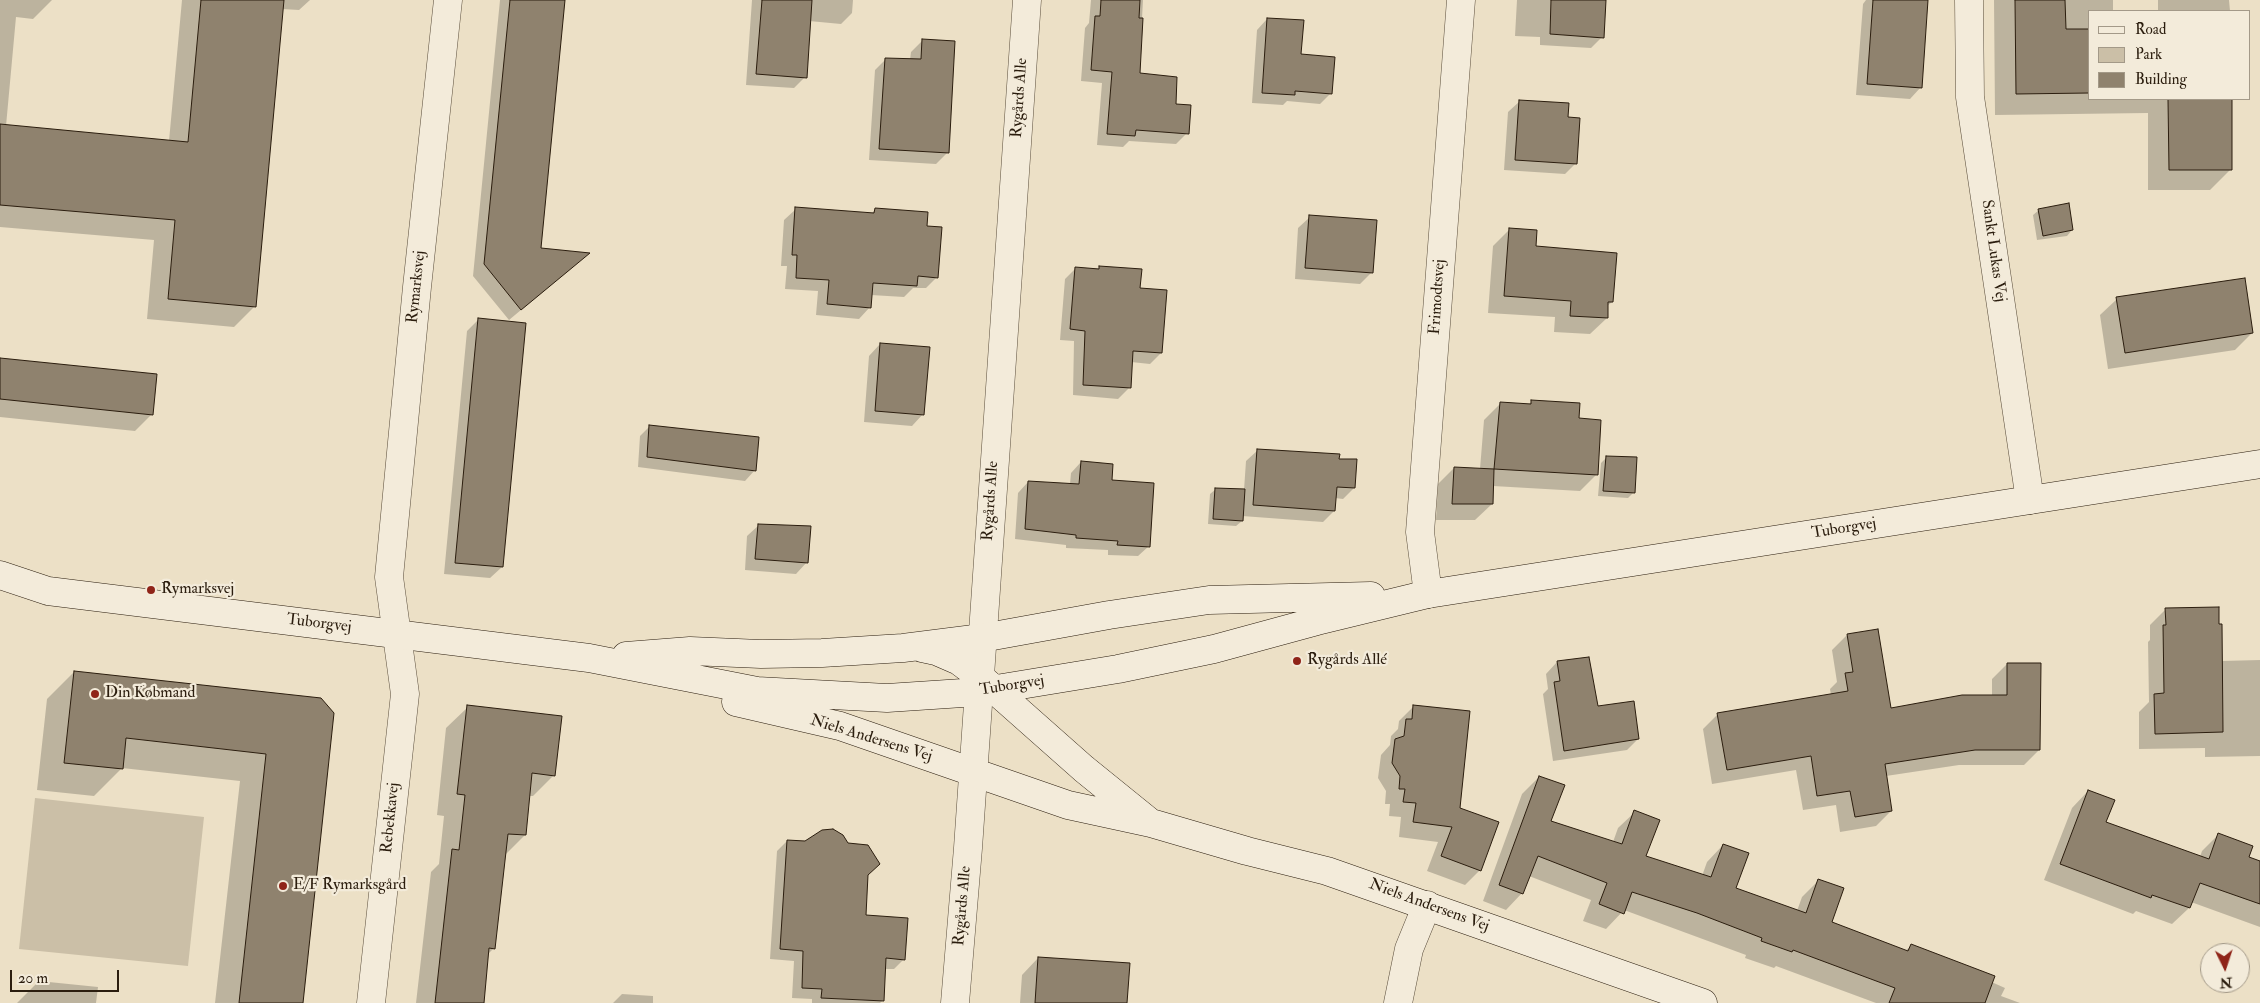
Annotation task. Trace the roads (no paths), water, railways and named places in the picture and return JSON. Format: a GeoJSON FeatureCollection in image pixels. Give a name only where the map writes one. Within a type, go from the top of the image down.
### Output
{"type":"FeatureCollection","features":[{"type":"Feature","properties":{"kind":"street","name":"Rymarksvej"},"geometry":{"type":"LineString","coordinates":[[397,634],[389,577],[417,287],[448,0]]}},
{"type":"Feature","properties":{"kind":"street","name":"Rygårds Alle"},"geometry":{"type":"LineString","coordinates":[[955,1003],[973,773],[984,686],[982,638],[1027,0]]}},
{"type":"Feature","properties":{"kind":"street","name":"Frimodtsvej"},"geometry":{"type":"LineString","coordinates":[[1428,594],[1420,532],[1460,0]]}},
{"type":"Feature","properties":{"kind":"street","name":"Sankt Lukas Vej"},"geometry":{"type":"LineString","coordinates":[[1969,0],[1970,97],[2030,500]]}},
{"type":"Feature","properties":{"kind":"street","name":"Tuborgvej"},"geometry":{"type":"LineString","coordinates":[[0,575],[48,591],[590,658],[758,691],[887,698],[1118,670],[1214,649],[1428,594],[2260,464]]}},
{"type":"Feature","properties":{"kind":"street","name":"Tuborgvej"},"geometry":{"type":"LineString","coordinates":[[0,595],[48,591]]}},
{"type":"Feature","properties":{"kind":"street","name":"Tuborgvej"},"geometry":{"type":"LineString","coordinates":[[590,658],[690,651],[761,654],[822,653],[914,647],[982,638],[1109,615],[1209,600],[1428,594]]}},
{"type":"Feature","properties":{"kind":"street","name":"Rebekkavej"},"geometry":{"type":"LineString","coordinates":[[371,1003],[405,694],[397,634]]}},
{"type":"Feature","properties":{"kind":"street","name":"Niels Andersens Vej"},"geometry":{"type":"LineString","coordinates":[[914,647],[936,651],[951,658],[1151,823]]}},
{"type":"Feature","properties":{"kind":"street","name":"Niels Andersens Vej"},"geometry":{"type":"LineString","coordinates":[[590,658],[753,707],[840,726],[1068,805],[1151,823],[1247,851],[1327,871],[1703,1003]]}},
{"type":"Feature","properties":{"kind":"street"},"geometry":{"type":"LineString","coordinates":[[1398,1003],[1409,950],[1427,905]]}},
{"type":"Feature","properties":{"kind":"place","name":"Rymarksvej"},"geometry":{"type":"Point","coordinates":[151,590]}},
{"type":"Feature","properties":{"kind":"place","name":"Rygårds Allé"},"geometry":{"type":"Point","coordinates":[1297,661]}},
{"type":"Feature","properties":{"kind":"place","name":"Din Købmand"},"geometry":{"type":"Point","coordinates":[95,694]}},
{"type":"Feature","properties":{"kind":"place","name":"E/F Rymarksgård"},"geometry":{"type":"Point","coordinates":[283,886]}}]}
